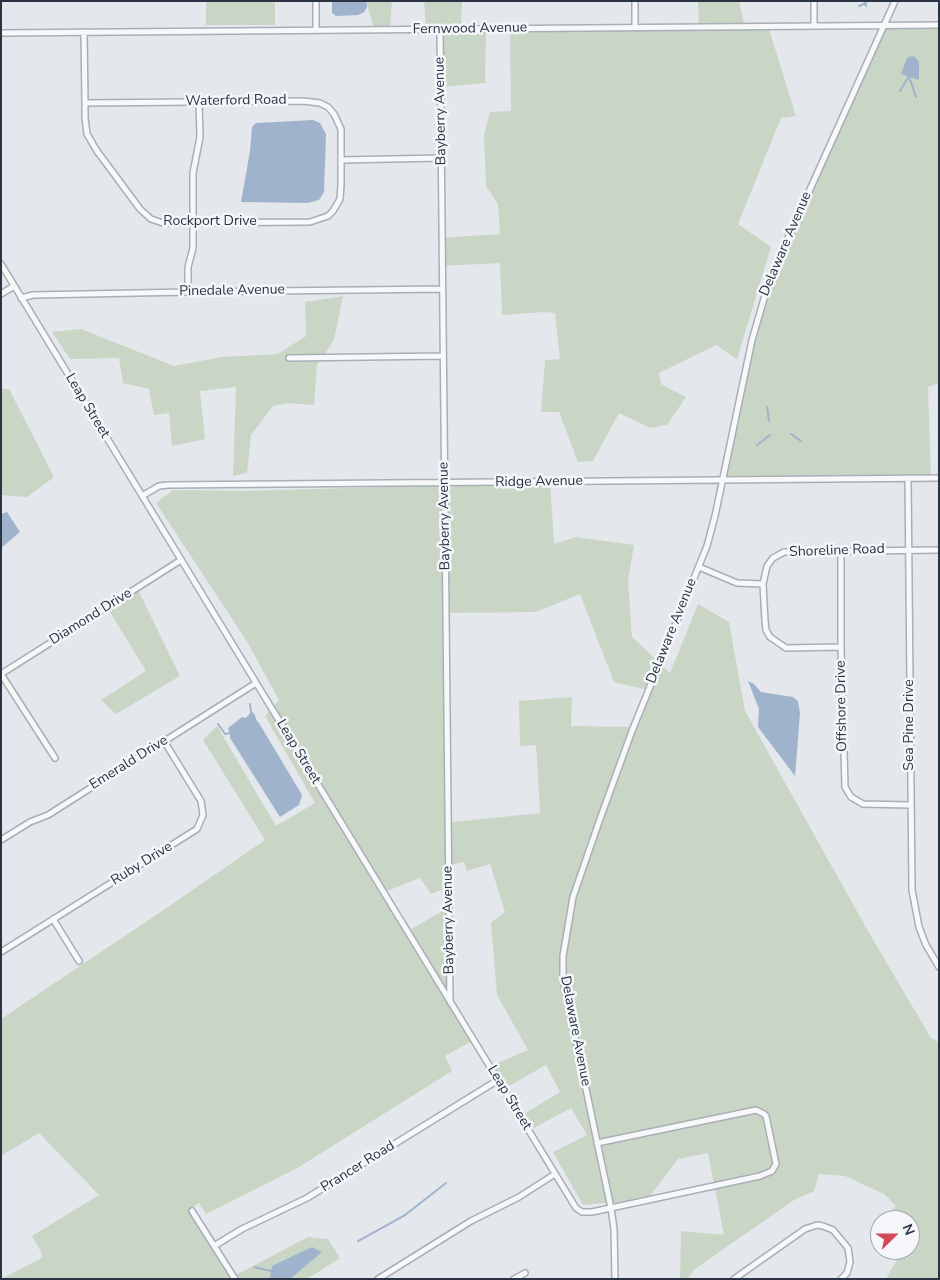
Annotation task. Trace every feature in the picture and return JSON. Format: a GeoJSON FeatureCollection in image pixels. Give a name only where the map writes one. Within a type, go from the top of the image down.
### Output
{"type":"FeatureCollection","features":[{"type":"Feature","properties":{"kind":"street"},"geometry":{"type":"LineString","coordinates":[[316,1],[316,30]]}},
{"type":"Feature","properties":{"kind":"street"},"geometry":{"type":"LineString","coordinates":[[635,1],[635,27]]}},
{"type":"Feature","properties":{"kind":"street"},"geometry":{"type":"LineString","coordinates":[[814,1],[814,26]]}},
{"type":"Feature","properties":{"kind":"street","name":"Delaware Avenue"},"geometry":{"type":"LineString","coordinates":[[615,1279],[614,1229],[611,1208],[563,980],[564,946],[574,897],[600,818],[638,714],[699,567],[711,532],[752,340],[767,286],[775,264],[895,1]]}},
{"type":"Feature","properties":{"kind":"street","name":"Fernwood Avenue"},"geometry":{"type":"LineString","coordinates":[[1,33],[939,25]]}},
{"type":"Feature","properties":{"kind":"street","name":"Bayberry Avenue"},"geometry":{"type":"LineString","coordinates":[[440,29],[450,1002]]}},
{"type":"Feature","properties":{"kind":"street","name":"Rockport Drive"},"geometry":{"type":"LineString","coordinates":[[84,32],[85,124],[89,138],[142,212],[151,219],[161,223],[310,222],[321,219],[334,211],[340,199],[341,160]]}},
{"type":"Feature","properties":{"kind":"street","name":"Waterford Road"},"geometry":{"type":"LineString","coordinates":[[85,103],[303,101],[320,103],[331,110],[339,123],[341,160]]}},
{"type":"Feature","properties":{"kind":"street"},"geometry":{"type":"LineString","coordinates":[[188,292],[188,267],[193,251],[192,173],[200,139],[199,102]]}},
{"type":"Feature","properties":{"kind":"street"},"geometry":{"type":"LineString","coordinates":[[341,160],[441,158]]}},
{"type":"Feature","properties":{"kind":"street","name":"Leap Street"},"geometry":{"type":"LineString","coordinates":[[1,264],[573,1203],[580,1211],[592,1212],[611,1208]]}},
{"type":"Feature","properties":{"kind":"street"},"geometry":{"type":"LineString","coordinates":[[1,294],[14,286]]}},
{"type":"Feature","properties":{"kind":"street","name":"Pinedale Avenue"},"geometry":{"type":"LineString","coordinates":[[22,298],[33,295],[442,289]]}},
{"type":"Feature","properties":{"kind":"street"},"geometry":{"type":"LineString","coordinates":[[289,358],[443,356]]}},
{"type":"Feature","properties":{"kind":"street","name":"Sea Pine Drive"},"geometry":{"type":"LineString","coordinates":[[908,478],[912,890],[914,910],[919,927],[939,967]]}},
{"type":"Feature","properties":{"kind":"street","name":"Ridge Avenue"},"geometry":{"type":"LineString","coordinates":[[142,496],[159,486],[168,485],[939,478]]}},
{"type":"Feature","properties":{"kind":"street","name":"Shoreline Road"},"geometry":{"type":"LineString","coordinates":[[841,647],[786,648],[770,637],[766,630],[763,584],[766,566],[778,554],[784,552],[939,550]]}},
{"type":"Feature","properties":{"kind":"street","name":"Offshore Drive"},"geometry":{"type":"LineString","coordinates":[[841,551],[844,787],[851,798],[864,804],[910,805]]}},
{"type":"Feature","properties":{"kind":"street","name":"Diamond Drive"},"geometry":{"type":"LineString","coordinates":[[1,674],[181,560]]}},
{"type":"Feature","properties":{"kind":"street"},"geometry":{"type":"LineString","coordinates":[[699,567],[737,583],[763,584]]}},
{"type":"Feature","properties":{"kind":"street"},"geometry":{"type":"LineString","coordinates":[[1,674],[55,758]]}},
{"type":"Feature","properties":{"kind":"street","name":"Emerald Drive"},"geometry":{"type":"LineString","coordinates":[[1,840],[30,822],[46,816],[256,683]]}},
{"type":"Feature","properties":{"kind":"street","name":"Ruby Drive"},"geometry":{"type":"LineString","coordinates":[[1,952],[192,833],[199,826],[204,810],[202,801],[164,741]]}},
{"type":"Feature","properties":{"kind":"street"},"geometry":{"type":"LineString","coordinates":[[53,919],[79,961]]}},
{"type":"Feature","properties":{"kind":"street","name":"Prancer Road"},"geometry":{"type":"LineString","coordinates":[[214,1246],[242,1229],[308,1198],[498,1080]]}},
{"type":"Feature","properties":{"kind":"street"},"geometry":{"type":"LineString","coordinates":[[597,1143],[756,1110],[764,1114],[774,1153],[776,1164],[769,1173],[611,1208]]}},
{"type":"Feature","properties":{"kind":"street"},"geometry":{"type":"LineString","coordinates":[[378,1279],[471,1221],[519,1197],[555,1174]]}},
{"type":"Feature","properties":{"kind":"street"},"geometry":{"type":"LineString","coordinates":[[192,1212],[235,1279]]}},
{"type":"Feature","properties":{"kind":"street"},"geometry":{"type":"LineString","coordinates":[[734,1279],[811,1226],[830,1228],[842,1240],[850,1252],[847,1273],[841,1279]]}},
{"type":"Feature","properties":{"kind":"street"},"geometry":{"type":"LineString","coordinates":[[514,1279],[525,1273]]}},
{"type":"Feature","properties":{"kind":"green space"},"geometry":{"type":"Polygon","coordinates":[[[206,1],[275,1],[275,25],[206,25],[206,1]]]}},
{"type":"Feature","properties":{"kind":"green space"},"geometry":{"type":"Polygon","coordinates":[[[366,1],[392,1],[390,28],[374,28],[366,1]]]}},
{"type":"Feature","properties":{"kind":"green space"},"geometry":{"type":"Polygon","coordinates":[[[424,1],[462,1],[461,28],[486,29],[485,83],[441,87],[439,29],[426,29],[424,1]]]}},
{"type":"Feature","properties":{"kind":"green space"},"geometry":{"type":"Polygon","coordinates":[[[698,1],[739,1],[745,29],[769,29],[796,116],[781,118],[738,224],[771,247],[737,359],[716,345],[659,373],[661,384],[686,397],[667,425],[650,428],[619,413],[593,461],[578,462],[559,412],[541,412],[545,360],[560,359],[555,313],[502,315],[500,263],[441,266],[441,238],[500,234],[498,204],[486,186],[484,135],[490,112],[511,111],[510,29],[699,30],[698,1]]]}},
{"type":"Feature","properties":{"kind":"green space"},"geometry":{"type":"Polygon","coordinates":[[[884,24],[939,25],[939,383],[928,387],[931,479],[723,479],[761,303],[884,24]]]}},
{"type":"Feature","properties":{"kind":"green space"},"geometry":{"type":"Polygon","coordinates":[[[343,296],[334,340],[317,365],[314,405],[289,403],[273,406],[251,435],[247,473],[233,476],[236,387],[200,391],[205,439],[172,446],[169,413],[154,415],[149,389],[123,383],[119,358],[70,359],[52,332],[81,329],[174,366],[222,357],[278,354],[306,336],[305,302],[343,296]]]}},
{"type":"Feature","properties":{"kind":"green space"},"geometry":{"type":"Polygon","coordinates":[[[1,389],[9,389],[54,477],[27,497],[1,495],[1,389]]]}},
{"type":"Feature","properties":{"kind":"green space"},"geometry":{"type":"Polygon","coordinates":[[[550,482],[554,544],[576,537],[634,545],[628,580],[632,637],[670,673],[698,604],[729,622],[745,711],[868,931],[931,1038],[939,1042],[939,1279],[886,1279],[897,1260],[920,1260],[920,1210],[892,1210],[896,1206],[884,1194],[845,1176],[819,1174],[814,1191],[794,1200],[695,1269],[687,1279],[680,1279],[681,1231],[724,1235],[708,1153],[678,1159],[647,1200],[610,1207],[604,1203],[583,1205],[553,1152],[587,1135],[571,1108],[528,1131],[519,1117],[560,1092],[546,1065],[502,1090],[488,1067],[528,1050],[497,995],[491,923],[505,912],[490,864],[467,871],[464,862],[445,866],[449,887],[431,894],[420,878],[382,893],[406,932],[448,908],[450,1005],[472,1041],[445,1056],[452,1071],[299,1167],[206,1214],[199,1203],[189,1210],[232,1277],[308,1237],[328,1239],[340,1258],[307,1279],[1,1279],[42,1258],[41,1252],[32,1236],[99,1195],[39,1133],[1,1156],[1,1019],[265,840],[203,740],[217,726],[276,826],[315,803],[265,716],[279,700],[246,640],[156,503],[173,490],[247,491],[550,482]],[[580,594],[536,612],[443,613],[445,823],[540,813],[536,745],[520,746],[519,701],[572,697],[571,726],[633,727],[647,690],[614,682],[580,594]]]}},
{"type":"Feature","properties":{"kind":"green space"},"geometry":{"type":"Polygon","coordinates":[[[137,588],[180,676],[116,714],[101,700],[146,671],[107,607],[137,588]]]}},
{"type":"Feature","properties":{"kind":"water"},"geometry":{"type":"Polygon","coordinates":[[[332,1],[366,1],[367,7],[364,12],[358,15],[336,16],[332,13],[332,1]]]}},
{"type":"Feature","properties":{"kind":"water"},"geometry":{"type":"Polygon","coordinates":[[[912,56],[919,62],[919,80],[901,74],[907,58],[912,56]]]}},
{"type":"Feature","properties":{"kind":"water"},"geometry":{"type":"Polygon","coordinates":[[[313,120],[320,123],[326,134],[324,192],[319,200],[308,203],[241,202],[250,151],[252,127],[256,123],[313,120]]]}},
{"type":"Feature","properties":{"kind":"water"},"geometry":{"type":"Polygon","coordinates":[[[7,512],[20,532],[1,548],[1,514],[7,512]]]}},
{"type":"Feature","properties":{"kind":"water"},"geometry":{"type":"Polygon","coordinates":[[[748,681],[754,684],[761,692],[793,697],[798,701],[800,713],[795,776],[758,727],[759,709],[748,681]]]}},
{"type":"Feature","properties":{"kind":"water"},"geometry":{"type":"Polygon","coordinates":[[[251,712],[254,713],[302,795],[299,805],[280,817],[230,738],[228,728],[242,717],[246,718],[251,712]]]}},
{"type":"Feature","properties":{"kind":"water"},"geometry":{"type":"Polygon","coordinates":[[[312,1247],[322,1252],[290,1279],[271,1279],[272,1266],[312,1247]]]}},
{"type":"Feature","properties":{"kind":"waterway"},"geometry":{"type":"LineString","coordinates":[[865,1],[866,6]]}},
{"type":"Feature","properties":{"kind":"waterway"},"geometry":{"type":"LineString","coordinates":[[859,6],[866,3]]}},
{"type":"Feature","properties":{"kind":"waterway"},"geometry":{"type":"LineString","coordinates":[[909,76],[916,97]]}},
{"type":"Feature","properties":{"kind":"waterway"},"geometry":{"type":"LineString","coordinates":[[900,91],[909,76]]}},
{"type":"Feature","properties":{"kind":"waterway"},"geometry":{"type":"LineString","coordinates":[[767,407],[769,421]]}},
{"type":"Feature","properties":{"kind":"waterway"},"geometry":{"type":"LineString","coordinates":[[791,434],[801,441]]}},
{"type":"Feature","properties":{"kind":"waterway"},"geometry":{"type":"LineString","coordinates":[[757,445],[770,435]]}},
{"type":"Feature","properties":{"kind":"waterway"},"geometry":{"type":"LineString","coordinates":[[250,704],[251,712]]}},
{"type":"Feature","properties":{"kind":"waterway"},"geometry":{"type":"LineString","coordinates":[[218,724],[225,734],[230,733]]}},
{"type":"Feature","properties":{"kind":"waterway"},"geometry":{"type":"LineString","coordinates":[[358,1241],[405,1215],[446,1183]]}},
{"type":"Feature","properties":{"kind":"waterway"},"geometry":{"type":"LineString","coordinates":[[254,1267],[271,1271]]}}]}
